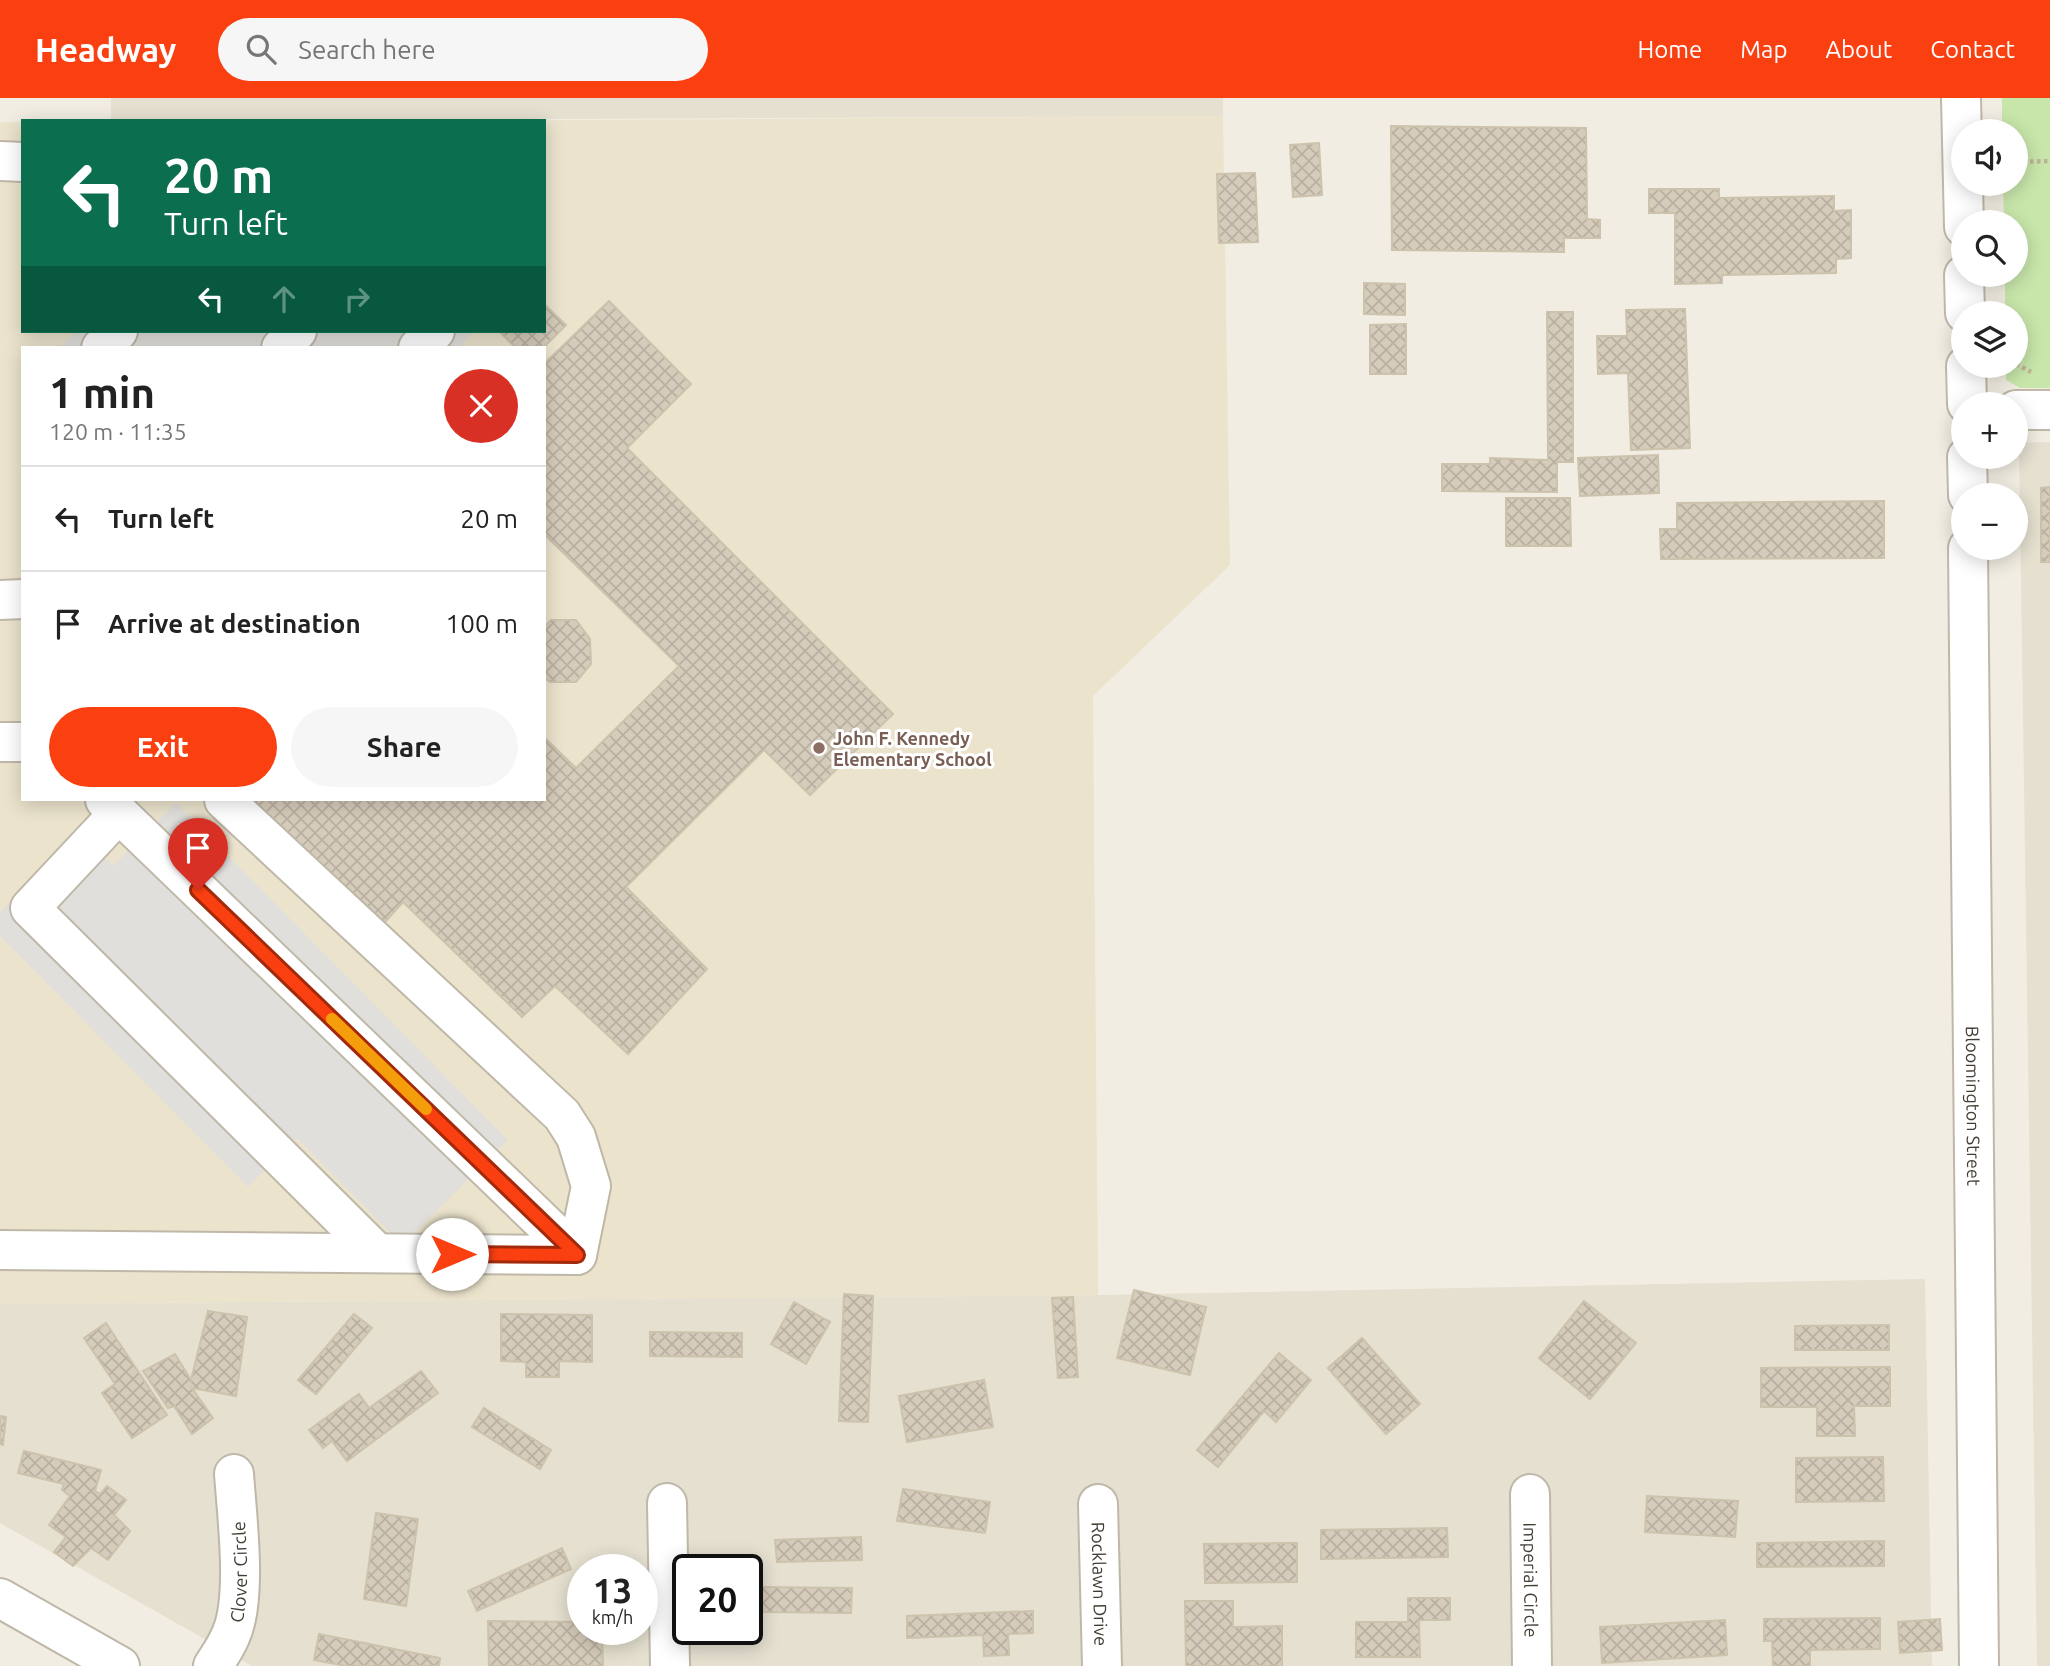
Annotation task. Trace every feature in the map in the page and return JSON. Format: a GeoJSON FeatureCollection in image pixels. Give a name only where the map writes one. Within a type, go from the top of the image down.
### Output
{"type":"FeatureCollection","features":[{"type":"Feature","properties":{"kind":"street"},"geometry":{"type":"LineString","coordinates":[[1961,98],[1964,210]]}},
{"type":"Feature","properties":{"kind":"street"},"geometry":{"type":"LineString","coordinates":[[0,161],[21,162]]}},
{"type":"Feature","properties":{"kind":"street"},"geometry":{"type":"LineString","coordinates":[[102,346],[116,333]]}},
{"type":"Feature","properties":{"kind":"street"},"geometry":{"type":"LineString","coordinates":[[283,346],[295,333]]}},
{"type":"Feature","properties":{"kind":"street"},"geometry":{"type":"LineString","coordinates":[[420,346],[433,333]]}},
{"type":"Feature","properties":{"kind":"street"},"geometry":{"type":"LineString","coordinates":[[2028,410],[2050,410]]}},
{"type":"Feature","properties":{"kind":"street","name":"Bloomington Street"},"geometry":{"type":"LineString","coordinates":[[1968,560],[1979,1666]]}},
{"type":"Feature","properties":{"kind":"street"},"geometry":{"type":"LineString","coordinates":[[0,600],[21,599]]}},
{"type":"Feature","properties":{"kind":"street"},"geometry":{"type":"LineString","coordinates":[[0,742],[21,742]]}},
{"type":"Feature","properties":{"kind":"street"},"geometry":{"type":"LineString","coordinates":[[225,801],[562,1115],[576,1137],[591,1186],[577,1255]]}},
{"type":"Feature","properties":{"kind":"street"},"geometry":{"type":"LineString","coordinates":[[377,1253],[30,908],[112,806],[577,1255]]}},
{"type":"Feature","properties":{"kind":"street"},"geometry":{"type":"LineString","coordinates":[[0,1250],[577,1255]]}},
{"type":"Feature","properties":{"kind":"street","name":"Clover Circle"},"geometry":{"type":"LineString","coordinates":[[214,1666],[233,1632],[239,1597],[234,1474]]}},
{"type":"Feature","properties":{"kind":"street","name":"Imperial Circle"},"geometry":{"type":"LineString","coordinates":[[1530,1494],[1532,1666]]}},
{"type":"Feature","properties":{"kind":"street"},"geometry":{"type":"LineString","coordinates":[[667,1503],[670,1666]]}},
{"type":"Feature","properties":{"kind":"street","name":"Rocklawn Drive"},"geometry":{"type":"LineString","coordinates":[[1098,1504],[1102,1666]]}},
{"type":"Feature","properties":{"kind":"street"},"geometry":{"type":"LineString","coordinates":[[0,1598],[120,1666]]}},
{"type":"Feature","properties":{"kind":"path"},"geometry":{"type":"LineString","coordinates":[[2028,162],[2050,161]]}},
{"type":"Feature","properties":{"kind":"shaded area"},"geometry":{"type":"Polygon","coordinates":[[[111,98],[1223,98],[1223,116],[111,119],[111,98]]]}},
{"type":"Feature","properties":{"kind":"shaded area","name":"John F. Kennedy Elementary School"},"geometry":{"type":"Polygon","coordinates":[[[1223,116],[1230,565],[1093,696],[1098,1295],[0,1304],[0,122],[21,122],[21,333],[546,333],[546,120],[1223,116]]]}},
{"type":"Feature","properties":{"kind":"shaded area"},"geometry":{"type":"Polygon","coordinates":[[[74,333],[473,333],[460,346],[60,346],[74,333]]]}},
{"type":"Feature","properties":{"kind":"shaded area"},"geometry":{"type":"Polygon","coordinates":[[[2050,442],[2050,1666],[2037,1666],[2021,560],[2028,560],[2028,483],[2020,483],[2019,469],[2028,469],[2028,443],[2050,442]]]}},
{"type":"Feature","properties":{"kind":"shaded area"},"geometry":{"type":"Polygon","coordinates":[[[176,803],[508,1140],[402,1245],[297,1138],[248,1187],[0,936],[0,912],[80,833],[113,866],[176,803]]]}},
{"type":"Feature","properties":{"kind":"shaded area"},"geometry":{"type":"Polygon","coordinates":[[[1925,1279],[1932,1666],[252,1666],[0,1523],[0,1304],[1098,1295],[1925,1279]]]}},
{"type":"Feature","properties":{"kind":"green space"},"geometry":{"type":"Polygon","coordinates":[[[2002,98],[2050,98],[2050,388],[2020,388],[2006,380],[2028,378],[2028,301],[2005,301],[2005,287],[2028,287],[2028,210],[2004,210],[2003,196],[2028,196],[2028,119],[2002,119],[2002,98]]]}},
{"type":"Feature","properties":{"kind":"building"},"geometry":{"type":"Polygon","coordinates":[[[1391,126],[1586,128],[1587,219],[1600,220],[1600,238],[1564,238],[1564,252],[1392,250],[1391,126]]]}},
{"type":"Feature","properties":{"kind":"building"},"geometry":{"type":"Polygon","coordinates":[[[1319,143],[1322,195],[1293,197],[1290,145],[1319,143]]]}},
{"type":"Feature","properties":{"kind":"building"},"geometry":{"type":"Polygon","coordinates":[[[1255,173],[1258,242],[1219,243],[1217,174],[1255,173]]]}},
{"type":"Feature","properties":{"kind":"building"},"geometry":{"type":"Polygon","coordinates":[[[1649,189],[1719,189],[1719,198],[1834,196],[1834,211],[1851,210],[1851,258],[1836,259],[1836,273],[1722,275],[1722,283],[1675,284],[1675,213],[1649,213],[1649,189]]]}},
{"type":"Feature","properties":{"kind":"building"},"geometry":{"type":"Polygon","coordinates":[[[1364,283],[1405,284],[1405,315],[1364,314],[1364,283]]]}},
{"type":"Feature","properties":{"kind":"building"},"geometry":{"type":"Polygon","coordinates":[[[609,301],[691,384],[627,448],[893,714],[810,795],[764,750],[626,887],[707,969],[628,1054],[555,986],[522,1017],[403,902],[376,932],[243,801],[546,801],[546,739],[576,768],[679,666],[546,536],[546,362],[609,301]]]}},
{"type":"Feature","properties":{"kind":"building"},"geometry":{"type":"Polygon","coordinates":[[[546,306],[566,325],[545,346],[514,346],[501,333],[546,333],[546,306]]]}},
{"type":"Feature","properties":{"kind":"building"},"geometry":{"type":"Polygon","coordinates":[[[1685,309],[1690,448],[1631,450],[1628,373],[1598,374],[1597,336],[1627,336],[1626,310],[1685,309]]]}},
{"type":"Feature","properties":{"kind":"building"},"geometry":{"type":"Polygon","coordinates":[[[1547,312],[1573,312],[1573,462],[1557,462],[1557,492],[1442,491],[1442,464],[1490,464],[1490,458],[1548,460],[1547,312]]]}},
{"type":"Feature","properties":{"kind":"building"},"geometry":{"type":"Polygon","coordinates":[[[1406,324],[1406,374],[1370,374],[1370,325],[1406,324]]]}},
{"type":"Feature","properties":{"kind":"building"},"geometry":{"type":"Polygon","coordinates":[[[1658,455],[1659,493],[1580,496],[1578,458],[1658,455]]]}},
{"type":"Feature","properties":{"kind":"building"},"geometry":{"type":"Polygon","coordinates":[[[2050,487],[2050,562],[2041,562],[2041,488],[2050,487]]]}},
{"type":"Feature","properties":{"kind":"building"},"geometry":{"type":"Polygon","coordinates":[[[1506,498],[1570,498],[1571,546],[1506,546],[1506,498]]]}},
{"type":"Feature","properties":{"kind":"building"},"geometry":{"type":"Polygon","coordinates":[[[1884,501],[1884,558],[1661,559],[1660,529],[1677,529],[1677,503],[1884,501]]]}},
{"type":"Feature","properties":{"kind":"building"},"geometry":{"type":"Polygon","coordinates":[[[551,620],[576,620],[590,639],[591,664],[576,682],[550,682],[546,679],[546,625],[551,620]]]}},
{"type":"Feature","properties":{"kind":"building"},"geometry":{"type":"Polygon","coordinates":[[[1134,1290],[1206,1307],[1190,1375],[1117,1358],[1134,1290]]]}},
{"type":"Feature","properties":{"kind":"building"},"geometry":{"type":"Polygon","coordinates":[[[844,1294],[873,1296],[868,1422],[839,1421],[844,1294]]]}},
{"type":"Feature","properties":{"kind":"building"},"geometry":{"type":"Polygon","coordinates":[[[1073,1297],[1078,1377],[1058,1378],[1052,1298],[1073,1297]]]}},
{"type":"Feature","properties":{"kind":"building"},"geometry":{"type":"Polygon","coordinates":[[[1584,1301],[1636,1343],[1590,1399],[1539,1358],[1584,1301]]]}},
{"type":"Feature","properties":{"kind":"building"},"geometry":{"type":"Polygon","coordinates":[[[794,1302],[830,1322],[806,1364],[771,1344],[794,1302]]]}},
{"type":"Feature","properties":{"kind":"building"},"geometry":{"type":"Polygon","coordinates":[[[208,1311],[247,1317],[236,1396],[192,1388],[213,1418],[192,1434],[174,1406],[168,1408],[143,1371],[175,1354],[191,1380],[208,1311]]]}},
{"type":"Feature","properties":{"kind":"building"},"geometry":{"type":"Polygon","coordinates":[[[354,1314],[372,1328],[316,1394],[298,1380],[354,1314]]]}},
{"type":"Feature","properties":{"kind":"building"},"geometry":{"type":"Polygon","coordinates":[[[501,1314],[592,1315],[592,1362],[559,1361],[559,1377],[526,1377],[526,1362],[501,1361],[501,1314]]]}},
{"type":"Feature","properties":{"kind":"building"},"geometry":{"type":"Polygon","coordinates":[[[106,1323],[167,1415],[132,1438],[102,1393],[115,1384],[84,1338],[106,1323]]]}},
{"type":"Feature","properties":{"kind":"building"},"geometry":{"type":"Polygon","coordinates":[[[1889,1325],[1889,1350],[1795,1350],[1795,1326],[1889,1325]]]}},
{"type":"Feature","properties":{"kind":"building"},"geometry":{"type":"Polygon","coordinates":[[[650,1332],[742,1333],[742,1357],[650,1356],[650,1332]]]}},
{"type":"Feature","properties":{"kind":"building"},"geometry":{"type":"Polygon","coordinates":[[[1362,1338],[1420,1404],[1386,1434],[1328,1368],[1362,1338]]]}},
{"type":"Feature","properties":{"kind":"building"},"geometry":{"type":"Polygon","coordinates":[[[1279,1353],[1311,1380],[1276,1422],[1264,1411],[1218,1467],[1197,1450],[1279,1353]]]}},
{"type":"Feature","properties":{"kind":"building"},"geometry":{"type":"Polygon","coordinates":[[[1890,1367],[1890,1406],[1854,1406],[1855,1436],[1817,1436],[1817,1407],[1761,1407],[1761,1368],[1890,1367]]]}},
{"type":"Feature","properties":{"kind":"building"},"geometry":{"type":"Polygon","coordinates":[[[421,1371],[438,1393],[347,1461],[332,1441],[323,1448],[309,1430],[359,1394],[369,1408],[421,1371]]]}},
{"type":"Feature","properties":{"kind":"building"},"geometry":{"type":"Polygon","coordinates":[[[984,1380],[993,1427],[907,1442],[899,1396],[984,1380]]]}},
{"type":"Feature","properties":{"kind":"building"},"geometry":{"type":"Polygon","coordinates":[[[484,1408],[551,1450],[540,1469],[472,1427],[484,1408]]]}},
{"type":"Feature","properties":{"kind":"building"},"geometry":{"type":"Polygon","coordinates":[[[0,1416],[6,1417],[3,1445],[0,1444],[0,1416]]]}},
{"type":"Feature","properties":{"kind":"building"},"geometry":{"type":"Polygon","coordinates":[[[24,1451],[101,1470],[95,1491],[100,1494],[107,1486],[126,1500],[114,1515],[130,1531],[108,1560],[91,1548],[73,1566],[54,1552],[66,1537],[49,1525],[70,1496],[62,1490],[64,1484],[18,1473],[24,1451]]]}},
{"type":"Feature","properties":{"kind":"building"},"geometry":{"type":"Polygon","coordinates":[[[1883,1457],[1884,1501],[1796,1502],[1796,1458],[1883,1457]]]}},
{"type":"Feature","properties":{"kind":"building"},"geometry":{"type":"Polygon","coordinates":[[[903,1489],[990,1502],[985,1533],[897,1521],[903,1489]]]}},
{"type":"Feature","properties":{"kind":"building"},"geometry":{"type":"Polygon","coordinates":[[[1647,1496],[1738,1501],[1735,1537],[1645,1532],[1647,1496]]]}},
{"type":"Feature","properties":{"kind":"building"},"geometry":{"type":"Polygon","coordinates":[[[376,1513],[418,1519],[406,1606],[364,1599],[376,1513]]]}},
{"type":"Feature","properties":{"kind":"building"},"geometry":{"type":"Polygon","coordinates":[[[1447,1528],[1448,1557],[1321,1559],[1321,1530],[1447,1528]]]}},
{"type":"Feature","properties":{"kind":"building"},"geometry":{"type":"Polygon","coordinates":[[[861,1537],[862,1560],[777,1562],[775,1540],[861,1537]]]}},
{"type":"Feature","properties":{"kind":"building"},"geometry":{"type":"Polygon","coordinates":[[[1884,1541],[1884,1566],[1757,1567],[1757,1543],[1884,1541]]]}},
{"type":"Feature","properties":{"kind":"building"},"geometry":{"type":"Polygon","coordinates":[[[1297,1543],[1297,1582],[1205,1583],[1204,1544],[1297,1543]]]}},
{"type":"Feature","properties":{"kind":"building"},"geometry":{"type":"Polygon","coordinates":[[[562,1548],[567,1560],[567,1571],[477,1611],[468,1591],[562,1548]]]}},
{"type":"Feature","properties":{"kind":"building"},"geometry":{"type":"Polygon","coordinates":[[[763,1587],[852,1588],[851,1613],[763,1612],[763,1587]]]}},
{"type":"Feature","properties":{"kind":"building"},"geometry":{"type":"Polygon","coordinates":[[[1408,1598],[1450,1598],[1450,1620],[1419,1620],[1420,1657],[1356,1657],[1356,1622],[1408,1622],[1408,1598]]]}},
{"type":"Feature","properties":{"kind":"building"},"geometry":{"type":"Polygon","coordinates":[[[1185,1601],[1233,1601],[1233,1627],[1282,1626],[1282,1666],[1186,1666],[1185,1601]]]}},
{"type":"Feature","properties":{"kind":"building"},"geometry":{"type":"Polygon","coordinates":[[[1033,1611],[1033,1633],[1008,1634],[1009,1655],[984,1656],[983,1635],[907,1638],[907,1616],[1033,1611]]]}},
{"type":"Feature","properties":{"kind":"building"},"geometry":{"type":"Polygon","coordinates":[[[1880,1618],[1880,1649],[1810,1650],[1810,1666],[1773,1666],[1772,1641],[1764,1641],[1764,1619],[1880,1618]]]}},
{"type":"Feature","properties":{"kind":"building"},"geometry":{"type":"Polygon","coordinates":[[[1940,1619],[1942,1650],[1900,1653],[1898,1622],[1940,1619]]]}},
{"type":"Feature","properties":{"kind":"building"},"geometry":{"type":"Polygon","coordinates":[[[1725,1620],[1727,1655],[1602,1663],[1600,1627],[1725,1620]]]}},
{"type":"Feature","properties":{"kind":"building"},"geometry":{"type":"Polygon","coordinates":[[[488,1621],[567,1622],[567,1645],[602,1645],[603,1666],[489,1666],[488,1621]]]}},
{"type":"Feature","properties":{"kind":"building"},"geometry":{"type":"Polygon","coordinates":[[[319,1634],[440,1658],[439,1666],[346,1666],[314,1660],[319,1634]]]}},
{"type":"Feature","properties":{"kind":"slow traffic"},"geometry":{"type":"LineString","coordinates":[[332,1019],[426,1109]]}},
{"type":"Feature","properties":{"kind":"place","name":"John F. Kennedy Elementary School"},"geometry":{"type":"Point","coordinates":[819,748]}},
{"type":"Feature","properties":{"kind":"route"},"geometry":{"type":"LineString","coordinates":[[198,890],[577,1255],[452,1254]]}}]}
